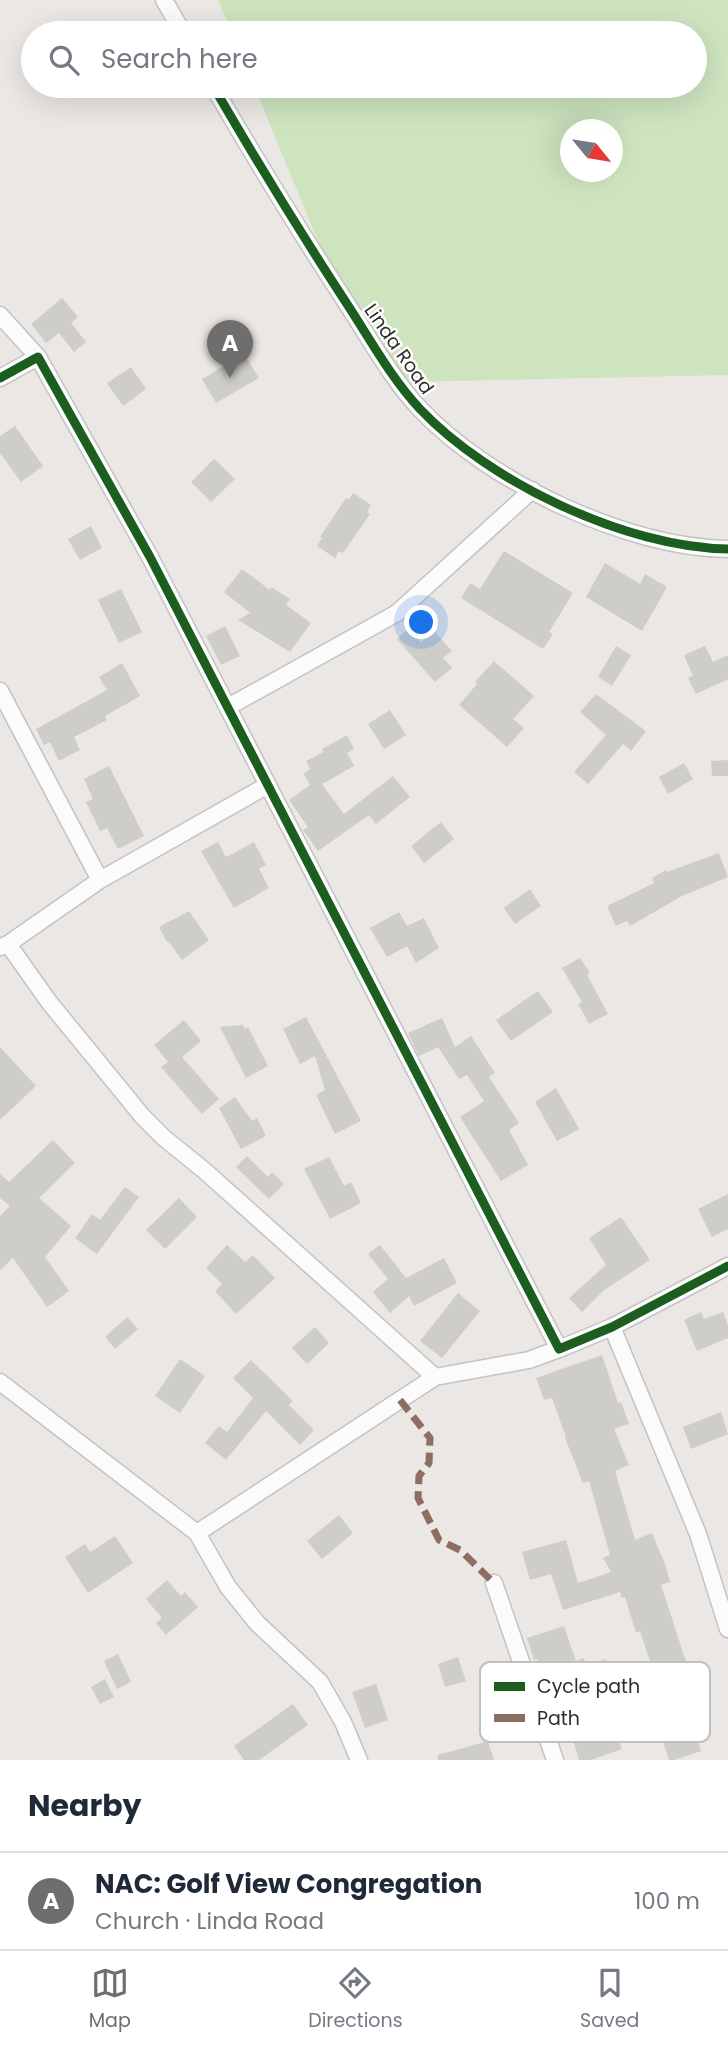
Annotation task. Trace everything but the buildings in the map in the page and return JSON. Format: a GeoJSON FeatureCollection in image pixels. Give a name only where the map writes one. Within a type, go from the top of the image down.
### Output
{"type":"FeatureCollection","features":[{"type":"Feature","properties":{"kind":"street"},"geometry":{"type":"LineString","coordinates":[[164,0],[176,21]]}},
{"type":"Feature","properties":{"kind":"street","name":"Linda Road"},"geometry":{"type":"LineString","coordinates":[[221,98],[290,216],[391,373],[419,408],[445,433],[476,458],[531,490],[608,526],[680,545],[728,549]]}},
{"type":"Feature","properties":{"kind":"street"},"geometry":{"type":"LineString","coordinates":[[0,315],[38,358],[150,557],[559,1349]]}},
{"type":"Feature","properties":{"kind":"street"},"geometry":{"type":"LineString","coordinates":[[0,378],[38,358]]}},
{"type":"Feature","properties":{"kind":"street"},"geometry":{"type":"LineString","coordinates":[[228,707],[397,613],[531,490]]}},
{"type":"Feature","properties":{"kind":"street"},"geometry":{"type":"LineString","coordinates":[[0,691],[100,880]]}},
{"type":"Feature","properties":{"kind":"street"},"geometry":{"type":"LineString","coordinates":[[268,785],[100,880],[4,946],[136,1109],[163,1137],[206,1172],[435,1377]]}},
{"type":"Feature","properties":{"kind":"street"},"geometry":{"type":"LineString","coordinates":[[197,1533],[435,1377],[529,1360],[559,1349],[612,1327],[728,1266]]}},
{"type":"Feature","properties":{"kind":"street"},"geometry":{"type":"LineString","coordinates":[[612,1327],[698,1534],[728,1629]]}},
{"type":"Feature","properties":{"kind":"street"},"geometry":{"type":"LineString","coordinates":[[0,1382],[197,1533],[235,1596],[257,1623],[320,1682],[343,1722],[359,1760]]}},
{"type":"Feature","properties":{"kind":"street"},"geometry":{"type":"LineString","coordinates":[[494,1583],[521,1662]]}},
{"type":"Feature","properties":{"kind":"street"},"geometry":{"type":"LineString","coordinates":[[549,1742],[555,1760]]}},
{"type":"Feature","properties":{"kind":"green space"},"geometry":{"type":"Polygon","coordinates":[[[218,0],[728,0],[728,375],[410,382],[344,304],[259,98],[707,98],[707,21],[227,21],[218,0]]]}},
{"type":"Feature","properties":{"kind":"marked path"},"geometry":{"type":"LineString","coordinates":[[400,1400],[430,1438],[429,1463],[419,1476],[418,1498],[439,1540],[460,1550],[494,1583]]}},
{"type":"Feature","properties":{"kind":"cycle path"},"geometry":{"type":"LineString","coordinates":[[220,98],[295,223],[390,371],[409,397],[449,436],[483,462],[521,485],[604,524],[689,546],[728,549]]}},
{"type":"Feature","properties":{"kind":"cycle path"},"geometry":{"type":"LineString","coordinates":[[0,378],[38,357],[150,557],[559,1349],[612,1327],[728,1266]]}},
{"type":"Feature","properties":{"kind":"place","name":"NAC: Golf View Congregation"},"geometry":{"type":"Point","coordinates":[230,378]}}]}
